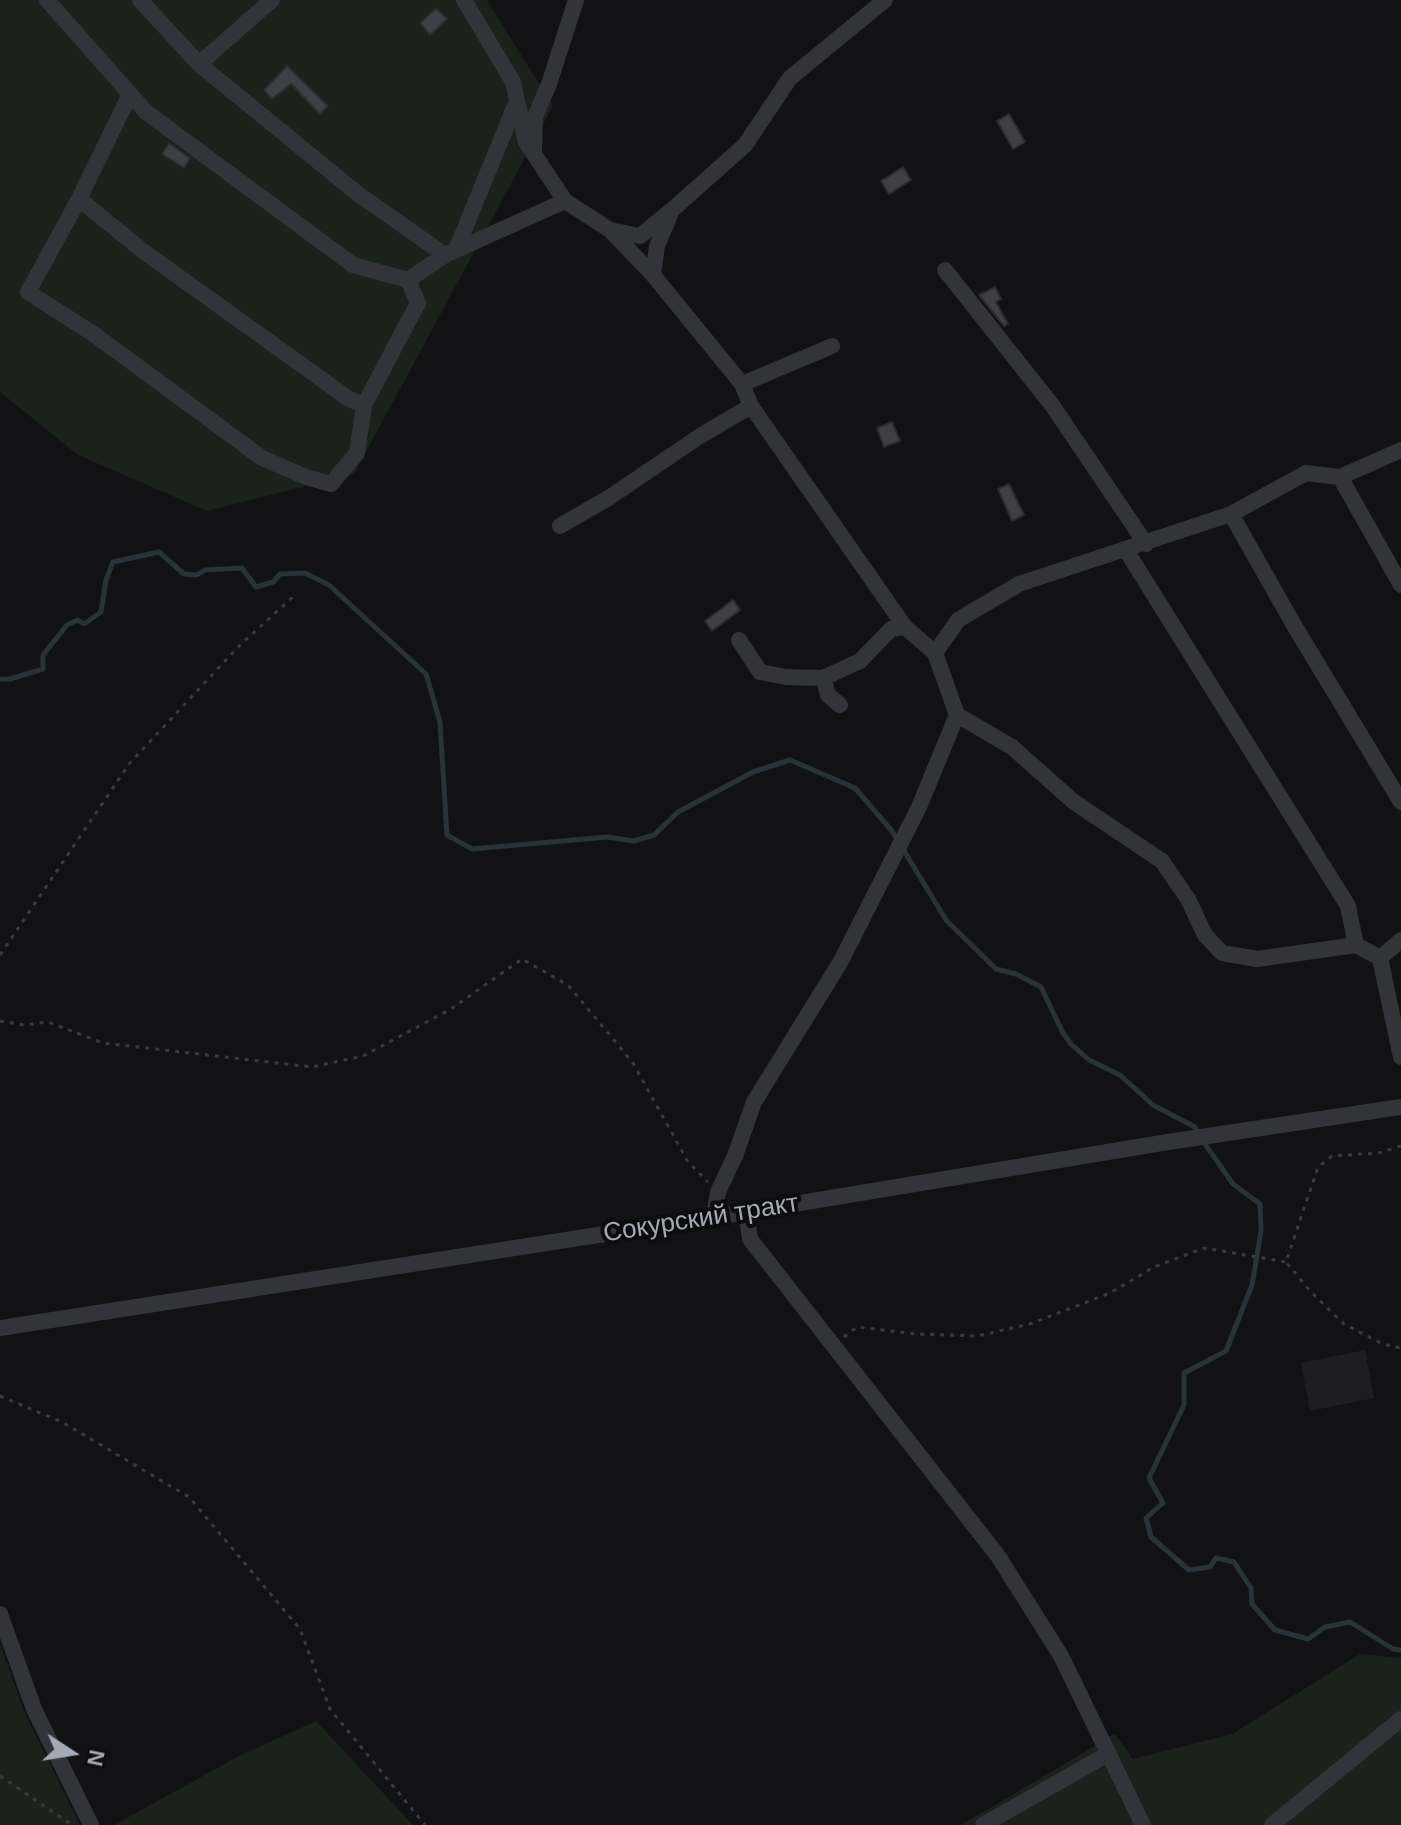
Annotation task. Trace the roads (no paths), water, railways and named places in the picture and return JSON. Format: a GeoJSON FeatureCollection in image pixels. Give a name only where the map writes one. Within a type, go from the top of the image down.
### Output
{"type":"FeatureCollection","features":[{"type":"Feature","properties":{"kind":"street"},"geometry":{"type":"LineString","coordinates":[[47,0],[146,112],[353,265],[408,280],[450,253],[565,201]]}},
{"type":"Feature","properties":{"kind":"street"},"geometry":{"type":"LineString","coordinates":[[140,0],[199,64],[358,194],[450,253]]}},
{"type":"Feature","properties":{"kind":"street"},"geometry":{"type":"LineString","coordinates":[[199,64],[272,0]]}},
{"type":"Feature","properties":{"kind":"street"},"geometry":{"type":"LineString","coordinates":[[464,0],[513,82],[528,96],[549,84]]}},
{"type":"Feature","properties":{"kind":"street"},"geometry":{"type":"LineString","coordinates":[[534,155],[535,117],[576,0]]}},
{"type":"Feature","properties":{"kind":"street"},"geometry":{"type":"LineString","coordinates":[[610,230],[640,236],[672,210],[745,145],[790,78],[885,0]]}},
{"type":"Feature","properties":{"kind":"street"},"geometry":{"type":"LineString","coordinates":[[513,82],[526,142],[565,201],[610,230],[653,275],[742,384],[751,406],[905,627],[935,653],[957,715],[1012,747],[1074,802],[1162,861],[1188,899],[1205,935],[1222,953],[1257,959],[1356,945],[1380,958],[1401,1057]]}},
{"type":"Feature","properties":{"kind":"street"},"geometry":{"type":"LineString","coordinates":[[130,94],[79,199],[28,292],[95,335],[262,458],[331,484],[357,453],[364,405],[418,303],[408,280]]}},
{"type":"Feature","properties":{"kind":"street"},"geometry":{"type":"LineString","coordinates":[[450,253],[517,101]]}},
{"type":"Feature","properties":{"kind":"street"},"geometry":{"type":"LineString","coordinates":[[79,199],[143,251],[349,399],[364,405]]}},
{"type":"Feature","properties":{"kind":"street"},"geometry":{"type":"LineString","coordinates":[[653,275],[657,246],[672,210]]}},
{"type":"Feature","properties":{"kind":"street"},"geometry":{"type":"LineString","coordinates":[[945,270],[1052,405],[1146,544]]}},
{"type":"Feature","properties":{"kind":"street"},"geometry":{"type":"LineString","coordinates":[[742,384],[832,346]]}},
{"type":"Feature","properties":{"kind":"street"},"geometry":{"type":"LineString","coordinates":[[560,526],[751,406]]}},
{"type":"Feature","properties":{"kind":"street"},"geometry":{"type":"LineString","coordinates":[[935,653],[958,620],[1019,584],[1231,514],[1306,473],[1340,477],[1401,450]]}},
{"type":"Feature","properties":{"kind":"street"},"geometry":{"type":"LineString","coordinates":[[1340,477],[1401,585]]}},
{"type":"Feature","properties":{"kind":"street"},"geometry":{"type":"LineString","coordinates":[[1231,514],[1401,802]]}},
{"type":"Feature","properties":{"kind":"street"},"geometry":{"type":"LineString","coordinates":[[1126,550],[1348,906],[1356,945]]}},
{"type":"Feature","properties":{"kind":"street"},"geometry":{"type":"LineString","coordinates":[[739,640],[760,672],[786,677],[823,678],[860,661],[891,629],[905,627]]}},
{"type":"Feature","properties":{"kind":"street"},"geometry":{"type":"LineString","coordinates":[[823,678],[828,695],[840,705]]}},
{"type":"Feature","properties":{"kind":"street"},"geometry":{"type":"LineString","coordinates":[[714,1216],[718,1192],[735,1156],[754,1102],[841,961],[919,807],[957,715]]}},
{"type":"Feature","properties":{"kind":"street"},"geometry":{"type":"LineString","coordinates":[[1380,958],[1401,940]]}},
{"type":"Feature","properties":{"kind":"street","name":"Сокурский тракт"},"geometry":{"type":"LineString","coordinates":[[0,1328],[1401,1107]]}},
{"type":"Feature","properties":{"kind":"street"},"geometry":{"type":"LineString","coordinates":[[746,1212],[750,1239],[998,1556],[1061,1656],[1143,1825]]}},
{"type":"Feature","properties":{"kind":"street"},"geometry":{"type":"LineString","coordinates":[[0,1614],[34,1709],[91,1825]]}},
{"type":"Feature","properties":{"kind":"street"},"geometry":{"type":"LineString","coordinates":[[1272,1825],[1401,1719]]}},
{"type":"Feature","properties":{"kind":"street"},"geometry":{"type":"LineString","coordinates":[[983,1825],[1108,1754]]}},
{"type":"Feature","properties":{"kind":"waterway"},"geometry":{"type":"LineString","coordinates":[[0,679],[43,669],[43,655],[67,625],[78,620],[84,624],[101,612],[106,580],[113,562],[159,552],[184,574],[242,568],[256,587],[273,582],[280,574],[305,573],[329,585],[426,674],[440,722],[447,835],[472,849],[607,837],[634,841],[654,835],[678,812],[753,772],[790,760],[855,788],[892,831],[946,920],[996,969],[1016,974],[1041,987],[1063,1033],[1089,1060],[1120,1075],[1153,1105],[1195,1127],[1198,1133]]}},
{"type":"Feature","properties":{"kind":"waterway"},"geometry":{"type":"LineString","coordinates":[[1203,1141],[1233,1184],[1260,1204],[1261,1231],[1252,1285],[1226,1351],[1184,1373],[1184,1405],[1149,1478],[1163,1503],[1146,1518],[1151,1537],[1189,1570],[1210,1567],[1216,1558],[1234,1562],[1251,1588],[1252,1604],[1275,1630],[1308,1639],[1325,1627],[1350,1622],[1393,1649],[1401,1650]]}}]}
